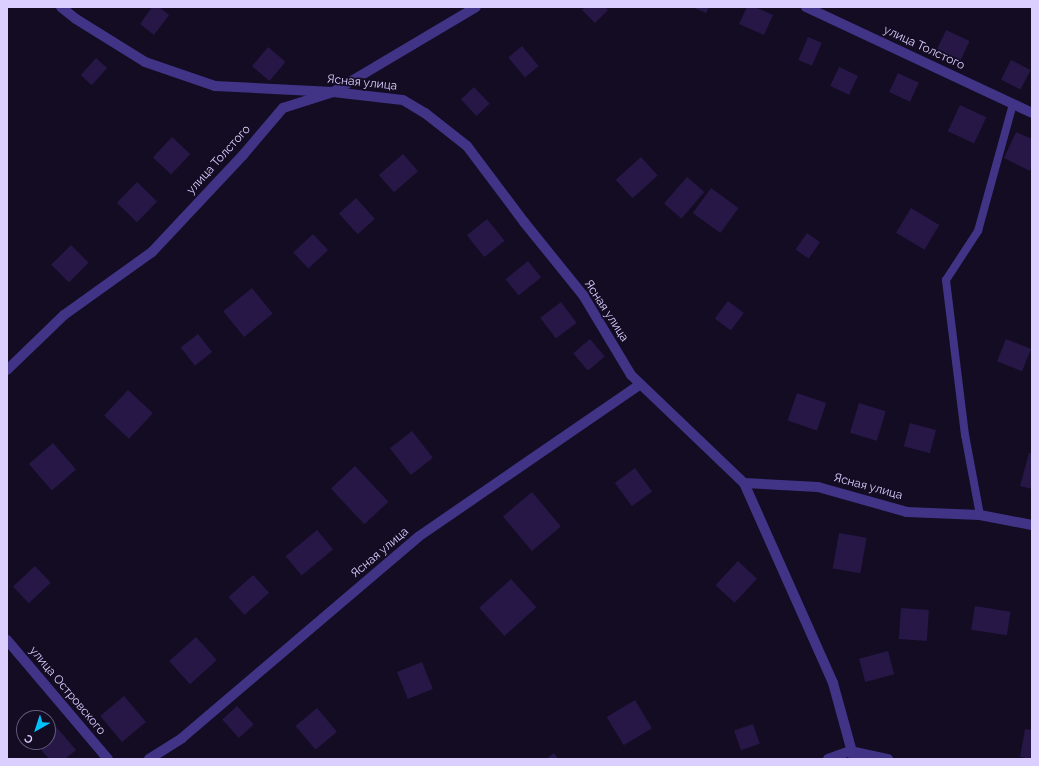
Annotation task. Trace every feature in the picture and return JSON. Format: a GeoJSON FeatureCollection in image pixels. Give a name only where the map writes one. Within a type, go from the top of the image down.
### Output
{"type":"FeatureCollection","features":[{"type":"Feature","properties":{"kind":"street","name":"Ясная улица"},"geometry":{"type":"LineString","coordinates":[[61,7],[76,19],[145,62],[215,86],[333,92],[402,100],[426,113],[467,146],[524,222],[583,295],[631,375],[744,483],[818,487],[907,512],[980,515],[1032,525]]}},
{"type":"Feature","properties":{"kind":"street","name":"улица Толстого"},"geometry":{"type":"LineString","coordinates":[[7,370],[64,316],[152,252],[243,155],[283,108],[333,92],[476,7]]}},
{"type":"Feature","properties":{"kind":"street","name":"улица Толстого"},"geometry":{"type":"LineString","coordinates":[[806,7],[1032,113]]}},
{"type":"Feature","properties":{"kind":"street","name":"Ясная улица"},"geometry":{"type":"LineString","coordinates":[[149,759],[182,738],[418,537],[641,384]]}},
{"type":"Feature","properties":{"kind":"street"},"geometry":{"type":"LineString","coordinates":[[744,483],[833,684],[852,755]]}},
{"type":"Feature","properties":{"kind":"street","name":"улица Островского"},"geometry":{"type":"LineString","coordinates":[[7,640],[108,759]]}},
{"type":"Feature","properties":{"kind":"street"},"geometry":{"type":"LineString","coordinates":[[828,759],[852,755],[888,759]]}},
{"type":"Feature","properties":{"kind":"lane"},"geometry":{"type":"LineString","coordinates":[[980,515],[965,435],[946,280],[978,231],[1013,104]]}},
{"type":"Feature","properties":{"kind":"building"},"geometry":{"type":"Polygon","coordinates":[[[152,7],[159,7],[169,15],[154,35],[140,24],[152,7]]]}},
{"type":"Feature","properties":{"kind":"building"},"geometry":{"type":"Polygon","coordinates":[[[585,7],[605,7],[608,10],[595,23],[582,10],[585,7]]]}},
{"type":"Feature","properties":{"kind":"building"},"geometry":{"type":"Polygon","coordinates":[[[692,7],[709,7],[706,13],[692,7]]]}},
{"type":"Feature","properties":{"kind":"building"},"geometry":{"type":"Polygon","coordinates":[[[747,7],[755,7],[773,15],[764,35],[739,24],[747,7]]]}},
{"type":"Feature","properties":{"kind":"building"},"geometry":{"type":"Polygon","coordinates":[[[946,30],[970,41],[959,63],[936,52],[946,30]]]}},
{"type":"Feature","properties":{"kind":"building"},"geometry":{"type":"Polygon","coordinates":[[[808,37],[822,43],[812,66],[798,60],[808,37]]]}},
{"type":"Feature","properties":{"kind":"building"},"geometry":{"type":"Polygon","coordinates":[[[522,46],[539,66],[525,77],[508,58],[522,46]]]}},
{"type":"Feature","properties":{"kind":"building"},"geometry":{"type":"Polygon","coordinates":[[[268,47],[286,62],[270,81],[252,66],[268,47]]]}},
{"type":"Feature","properties":{"kind":"building"},"geometry":{"type":"Polygon","coordinates":[[[96,58],[107,68],[92,85],[81,75],[96,58]]]}},
{"type":"Feature","properties":{"kind":"building"},"geometry":{"type":"Polygon","coordinates":[[[1011,60],[1031,70],[1021,90],[1001,80],[1011,60]]]}},
{"type":"Feature","properties":{"kind":"building"},"geometry":{"type":"Polygon","coordinates":[[[839,67],[858,76],[849,95],[830,86],[839,67]]]}},
{"type":"Feature","properties":{"kind":"building"},"geometry":{"type":"Polygon","coordinates":[[[898,73],[919,83],[910,102],[889,92],[898,73]]]}},
{"type":"Feature","properties":{"kind":"building"},"geometry":{"type":"Polygon","coordinates":[[[474,87],[490,104],[477,116],[461,99],[474,87]]]}},
{"type":"Feature","properties":{"kind":"building"},"geometry":{"type":"Polygon","coordinates":[[[960,105],[986,117],[974,144],[948,131],[960,105]]]}},
{"type":"Feature","properties":{"kind":"building"},"geometry":{"type":"Polygon","coordinates":[[[1016,132],[1032,139],[1032,166],[1030,171],[1004,158],[1016,132]]]}},
{"type":"Feature","properties":{"kind":"building"},"geometry":{"type":"Polygon","coordinates":[[[172,137],[190,154],[171,175],[153,157],[172,137]]]}},
{"type":"Feature","properties":{"kind":"building"},"geometry":{"type":"Polygon","coordinates":[[[403,154],[418,171],[394,192],[379,175],[403,154]]]}},
{"type":"Feature","properties":{"kind":"building"},"geometry":{"type":"Polygon","coordinates":[[[641,157],[658,176],[632,198],[616,180],[641,157]]]}},
{"type":"Feature","properties":{"kind":"building"},"geometry":{"type":"Polygon","coordinates":[[[687,177],[704,192],[681,219],[664,203],[687,177]]]}},
{"type":"Feature","properties":{"kind":"building"},"geometry":{"type":"Polygon","coordinates":[[[137,182],[157,201],[137,222],[117,203],[137,182]]]}},
{"type":"Feature","properties":{"kind":"building"},"geometry":{"type":"Polygon","coordinates":[[[711,188],[739,208],[720,233],[693,213],[711,188]]]}},
{"type":"Feature","properties":{"kind":"building"},"geometry":{"type":"Polygon","coordinates":[[[356,198],[375,219],[358,234],[339,213],[356,198]]]}},
{"type":"Feature","properties":{"kind":"building"},"geometry":{"type":"Polygon","coordinates":[[[911,208],[939,225],[924,250],[896,233],[911,208]]]}},
{"type":"Feature","properties":{"kind":"building"},"geometry":{"type":"Polygon","coordinates":[[[487,219],[505,241],[484,257],[467,235],[487,219]]]}},
{"type":"Feature","properties":{"kind":"building"},"geometry":{"type":"Polygon","coordinates":[[[807,233],[820,242],[809,259],[796,249],[807,233]]]}},
{"type":"Feature","properties":{"kind":"building"},"geometry":{"type":"Polygon","coordinates":[[[313,234],[328,250],[308,269],[293,252],[313,234]]]}},
{"type":"Feature","properties":{"kind":"building"},"geometry":{"type":"Polygon","coordinates":[[[71,245],[89,263],[69,282],[51,265],[71,245]]]}},
{"type":"Feature","properties":{"kind":"building"},"geometry":{"type":"Polygon","coordinates":[[[528,261],[541,277],[519,296],[505,279],[528,261]]]}},
{"type":"Feature","properties":{"kind":"building"},"geometry":{"type":"Polygon","coordinates":[[[252,288],[273,314],[244,337],[223,311],[252,288]]]}},
{"type":"Feature","properties":{"kind":"building"},"geometry":{"type":"Polygon","coordinates":[[[728,301],[744,313],[731,331],[715,319],[728,301]]]}},
{"type":"Feature","properties":{"kind":"building"},"geometry":{"type":"Polygon","coordinates":[[[561,302],[577,323],[556,338],[540,318],[561,302]]]}},
{"type":"Feature","properties":{"kind":"building"},"geometry":{"type":"Polygon","coordinates":[[[198,334],[212,352],[195,366],[181,348],[198,334]]]}},
{"type":"Feature","properties":{"kind":"building"},"geometry":{"type":"Polygon","coordinates":[[[590,339],[605,357],[588,371],[573,353],[590,339]]]}},
{"type":"Feature","properties":{"kind":"building"},"geometry":{"type":"Polygon","coordinates":[[[1006,339],[1031,349],[1022,371],[997,361],[1006,339]]]}},
{"type":"Feature","properties":{"kind":"building"},"geometry":{"type":"Polygon","coordinates":[[[128,390],[153,413],[129,439],[104,416],[128,390]]]}},
{"type":"Feature","properties":{"kind":"building"},"geometry":{"type":"Polygon","coordinates":[[[797,393],[826,403],[817,431],[788,420],[797,393]]]}},
{"type":"Feature","properties":{"kind":"building"},"geometry":{"type":"Polygon","coordinates":[[[859,403],[886,411],[877,441],[850,433],[859,403]]]}},
{"type":"Feature","properties":{"kind":"building"},"geometry":{"type":"Polygon","coordinates":[[[910,423],[936,430],[930,453],[904,446],[910,423]]]}},
{"type":"Feature","properties":{"kind":"building"},"geometry":{"type":"Polygon","coordinates":[[[412,431],[433,458],[411,475],[390,448],[412,431]]]}},
{"type":"Feature","properties":{"kind":"building"},"geometry":{"type":"Polygon","coordinates":[[[53,443],[76,469],[52,490],[29,464],[53,443]]]}},
{"type":"Feature","properties":{"kind":"building"},"geometry":{"type":"Polygon","coordinates":[[[1029,453],[1032,453],[1032,489],[1020,486],[1029,453]]]}},
{"type":"Feature","properties":{"kind":"building"},"geometry":{"type":"Polygon","coordinates":[[[355,466],[388,502],[364,524],[331,489],[355,466]]]}},
{"type":"Feature","properties":{"kind":"building"},"geometry":{"type":"Polygon","coordinates":[[[635,468],[652,491],[632,506],[615,483],[635,468]]]}},
{"type":"Feature","properties":{"kind":"building"},"geometry":{"type":"Polygon","coordinates":[[[532,492],[561,526],[532,551],[503,516],[532,492]]]}},
{"type":"Feature","properties":{"kind":"building"},"geometry":{"type":"Polygon","coordinates":[[[317,530],[333,549],[302,576],[286,556],[317,530]]]}},
{"type":"Feature","properties":{"kind":"building"},"geometry":{"type":"Polygon","coordinates":[[[839,533],[867,538],[860,573],[833,568],[839,533]]]}},
{"type":"Feature","properties":{"kind":"building"},"geometry":{"type":"Polygon","coordinates":[[[738,561],[757,579],[735,603],[715,585],[738,561]]]}},
{"type":"Feature","properties":{"kind":"building"},"geometry":{"type":"Polygon","coordinates":[[[35,566],[51,583],[29,603],[13,586],[35,566]]]}},
{"type":"Feature","properties":{"kind":"building"},"geometry":{"type":"Polygon","coordinates":[[[253,575],[269,593],[245,615],[228,597],[253,575]]]}},
{"type":"Feature","properties":{"kind":"building"},"geometry":{"type":"Polygon","coordinates":[[[511,579],[536,607],[504,636],[479,608],[511,579]]]}},
{"type":"Feature","properties":{"kind":"building"},"geometry":{"type":"Polygon","coordinates":[[[975,606],[1011,612],[1007,635],[971,630],[975,606]]]}},
{"type":"Feature","properties":{"kind":"building"},"geometry":{"type":"Polygon","coordinates":[[[901,608],[929,610],[927,641],[899,639],[901,608]]]}},
{"type":"Feature","properties":{"kind":"building"},"geometry":{"type":"Polygon","coordinates":[[[196,637],[217,660],[190,684],[169,661],[196,637]]]}},
{"type":"Feature","properties":{"kind":"building"},"geometry":{"type":"Polygon","coordinates":[[[888,651],[894,674],[865,682],[859,659],[888,651]]]}},
{"type":"Feature","properties":{"kind":"building"},"geometry":{"type":"Polygon","coordinates":[[[422,662],[433,689],[408,699],[397,672],[422,662]]]}},
{"type":"Feature","properties":{"kind":"building"},"geometry":{"type":"Polygon","coordinates":[[[124,696],[146,722],[122,742],[100,716],[124,696]]]}},
{"type":"Feature","properties":{"kind":"building"},"geometry":{"type":"Polygon","coordinates":[[[635,700],[652,728],[624,745],[607,717],[635,700]]]}},
{"type":"Feature","properties":{"kind":"building"},"geometry":{"type":"Polygon","coordinates":[[[237,706],[254,725],[239,738],[222,719],[237,706]]]}},
{"type":"Feature","properties":{"kind":"building"},"geometry":{"type":"Polygon","coordinates":[[[317,708],[337,732],[315,750],[296,726],[317,708]]]}},
{"type":"Feature","properties":{"kind":"building"},"geometry":{"type":"Polygon","coordinates":[[[753,724],[760,744],[741,750],[734,731],[753,724]]]}},
{"type":"Feature","properties":{"kind":"building"},"geometry":{"type":"Polygon","coordinates":[[[56,727],[76,750],[65,759],[49,759],[41,750],[56,750],[56,727]]]}},
{"type":"Feature","properties":{"kind":"building"},"geometry":{"type":"Polygon","coordinates":[[[1025,729],[1032,730],[1032,759],[1020,757],[1025,729]]]}},
{"type":"Feature","properties":{"kind":"building"},"geometry":{"type":"Polygon","coordinates":[[[554,753],[558,759],[546,759],[554,753]]]}}]}
